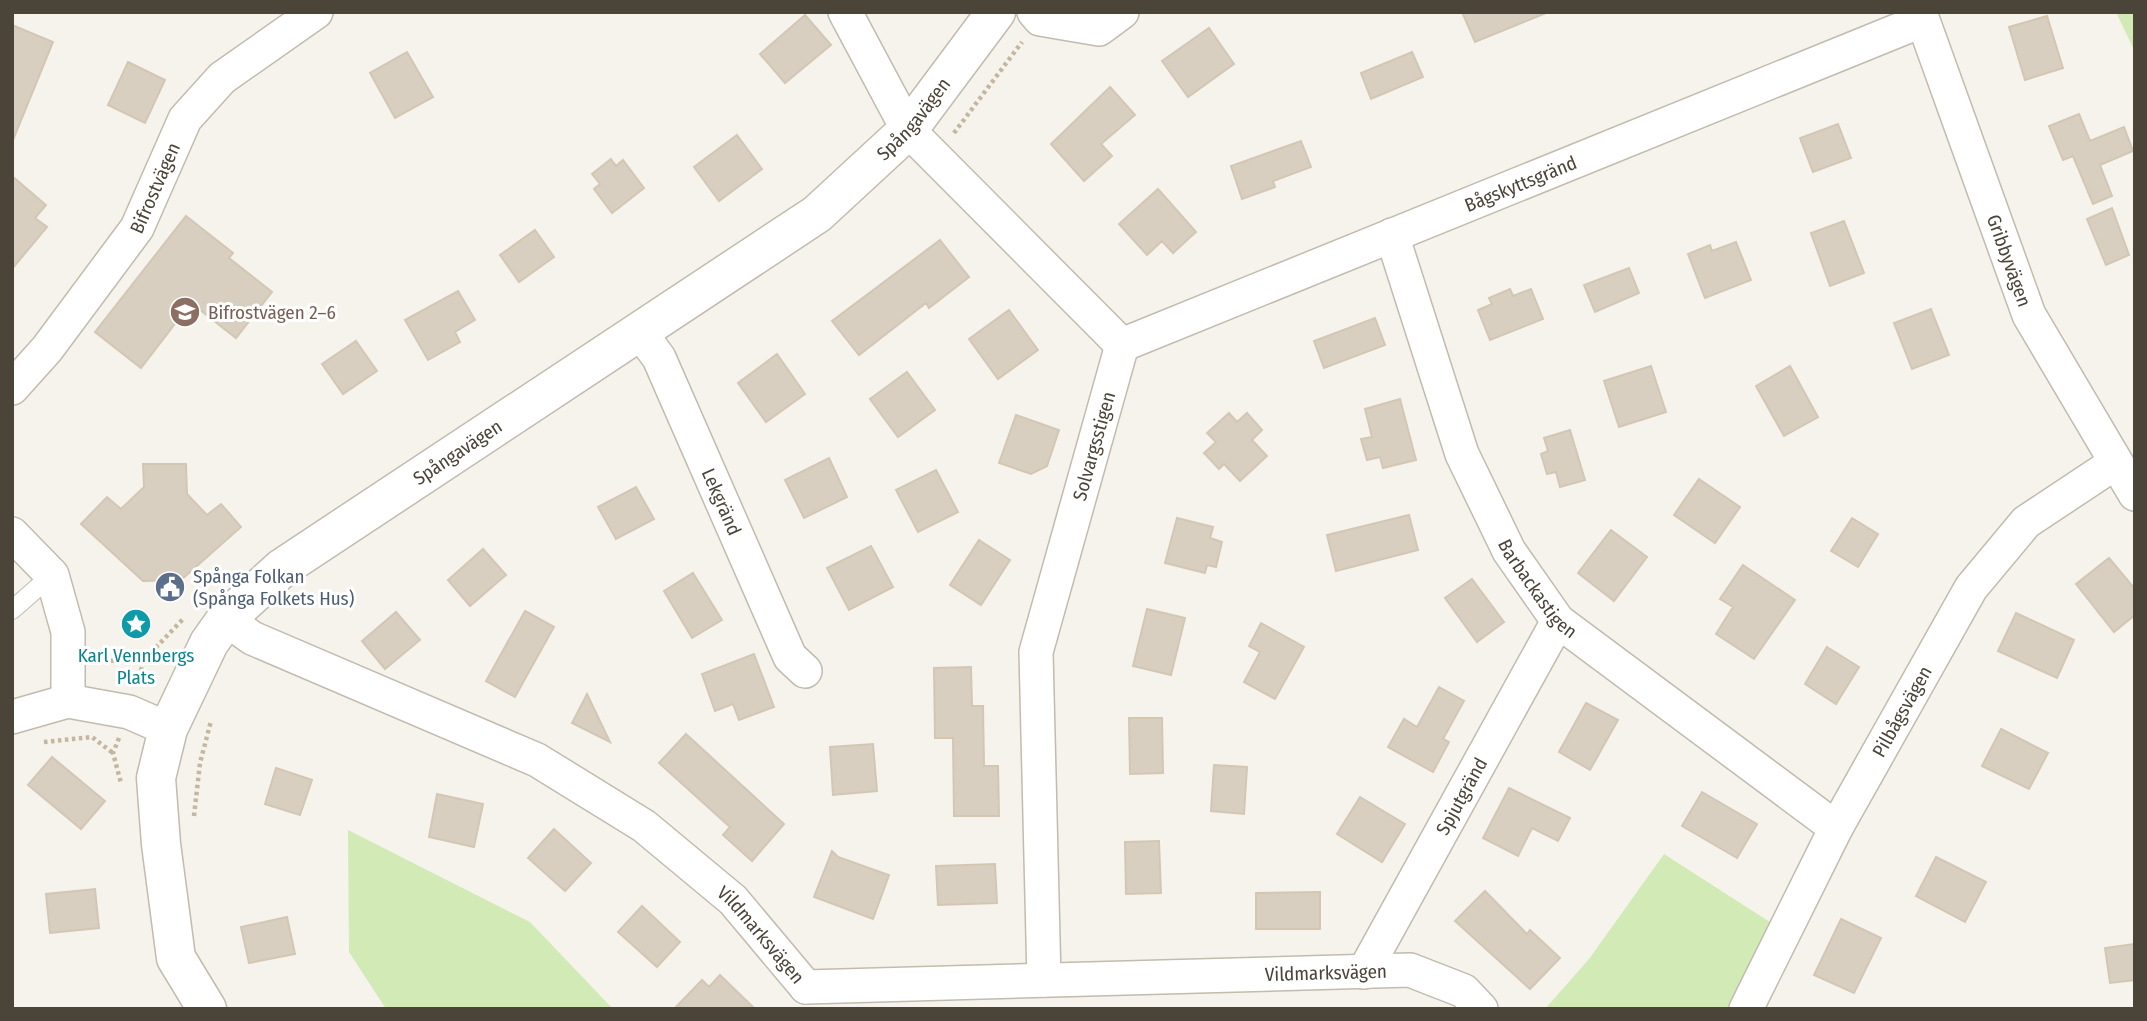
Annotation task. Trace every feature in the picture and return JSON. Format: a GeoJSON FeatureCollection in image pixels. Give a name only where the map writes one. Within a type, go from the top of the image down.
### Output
{"type":"FeatureCollection","features":[{"type":"Feature","properties":{"kind":"street","name":"Bifrostvägen"},"geometry":{"type":"LineString","coordinates":[[12,388],[47,349],[137,228],[185,119],[222,78],[316,12]]}},
{"type":"Feature","properties":{"kind":"street"},"geometry":{"type":"LineString","coordinates":[[845,12],[908,130],[1122,345]]}},
{"type":"Feature","properties":{"kind":"street","name":"Spångavägen"},"geometry":{"type":"LineString","coordinates":[[207,1009],[176,958],[156,778],[168,729],[209,643],[226,620],[282,568],[817,214],[908,130],[996,12]]}},
{"type":"Feature","properties":{"kind":"street"},"geometry":{"type":"LineString","coordinates":[[1037,15],[1098,29],[1122,12]]}},
{"type":"Feature","properties":{"kind":"street","name":"Bågskyttsgränd"},"geometry":{"type":"LineString","coordinates":[[1122,345],[1921,16]]}},
{"type":"Feature","properties":{"kind":"street","name":"Gribbyvägen"},"geometry":{"type":"LineString","coordinates":[[1921,16],[2029,315],[2135,494]]}},
{"type":"Feature","properties":{"kind":"street","name":"Barbackastigen"},"geometry":{"type":"LineString","coordinates":[[1392,235],[1461,454],[1509,551],[1558,621],[1836,828]]}},
{"type":"Feature","properties":{"kind":"street","name":"Lekgränd"},"geometry":{"type":"LineString","coordinates":[[640,332],[659,358],[790,657],[805,671]]}},
{"type":"Feature","properties":{"kind":"street","name":"Solvargsstigen"},"geometry":{"type":"LineString","coordinates":[[1044,980],[1036,652],[1122,345]]}},
{"type":"Feature","properties":{"kind":"street","name":"Pilbågsvägen"},"geometry":{"type":"LineString","coordinates":[[1746,1009],[1836,828],[1970,588],[2026,522],[2115,463]]}},
{"type":"Feature","properties":{"kind":"street"},"geometry":{"type":"LineString","coordinates":[[12,534],[52,575],[68,632],[68,701]]}},
{"type":"Feature","properties":{"kind":"street","name":"Vildmarksvägen"},"geometry":{"type":"LineString","coordinates":[[226,620],[252,638],[537,760],[645,826],[733,900],[796,998],[1044,980],[1410,970],[1464,991],[1482,1009]]}},
{"type":"Feature","properties":{"kind":"street","name":"Spjutgränd"},"geometry":{"type":"LineString","coordinates":[[1364,972],[1558,621]]}},
{"type":"Feature","properties":{"kind":"street"},"geometry":{"type":"LineString","coordinates":[[12,717],[68,701],[129,712],[168,729]]}},
{"type":"Feature","properties":{"kind":"lane"},"geometry":{"type":"LineString","coordinates":[[12,610],[52,575]]}},
{"type":"Feature","properties":{"kind":"path"},"geometry":{"type":"LineString","coordinates":[[935,158],[1037,15]]}},
{"type":"Feature","properties":{"kind":"path"},"geometry":{"type":"LineString","coordinates":[[194,818],[200,763],[214,709]]}},
{"type":"Feature","properties":{"kind":"path"},"geometry":{"type":"LineString","coordinates":[[39,742],[92,737],[113,753]]}},
{"type":"Feature","properties":{"kind":"green space"},"geometry":{"type":"Polygon","coordinates":[[[2116,12],[2135,12],[2135,52],[2116,12]]]}},
{"type":"Feature","properties":{"kind":"green space"},"geometry":{"type":"Polygon","coordinates":[[[348,830],[530,922],[613,1009],[386,1009],[349,952],[348,830]]]}},
{"type":"Feature","properties":{"kind":"green space"},"geometry":{"type":"Polygon","coordinates":[[[1664,854],[1776,926],[1733,1009],[1545,1009],[1589,959],[1664,854]]]}},
{"type":"Feature","properties":{"kind":"building"},"geometry":{"type":"Polygon","coordinates":[[[1462,12],[1546,12],[1546,13],[1475,42],[1462,12]]]}},
{"type":"Feature","properties":{"kind":"building"},"geometry":{"type":"Polygon","coordinates":[[[805,15],[831,45],[785,83],[760,54],[805,15]]]}},
{"type":"Feature","properties":{"kind":"building"},"geometry":{"type":"Polygon","coordinates":[[[2047,16],[2063,68],[2025,80],[2009,27],[2047,16]]]}},
{"type":"Feature","properties":{"kind":"building"},"geometry":{"type":"Polygon","coordinates":[[[12,25],[53,42],[13,140],[12,140],[12,25]]]}},
{"type":"Feature","properties":{"kind":"building"},"geometry":{"type":"Polygon","coordinates":[[[1209,28],[1234,64],[1188,97],[1162,61],[1209,28]]]}},
{"type":"Feature","properties":{"kind":"building"},"geometry":{"type":"Polygon","coordinates":[[[407,52],[433,97],[395,118],[370,73],[407,52]]]}},
{"type":"Feature","properties":{"kind":"building"},"geometry":{"type":"Polygon","coordinates":[[[1412,52],[1423,77],[1371,99],[1361,73],[1412,52]]]}},
{"type":"Feature","properties":{"kind":"building"},"geometry":{"type":"Polygon","coordinates":[[[128,62],[165,80],[145,123],[108,105],[128,62]]]}},
{"type":"Feature","properties":{"kind":"building"},"geometry":{"type":"Polygon","coordinates":[[[1110,87],[1135,115],[1101,144],[1112,156],[1084,181],[1051,144],[1110,87]]]}},
{"type":"Feature","properties":{"kind":"building"},"geometry":{"type":"Polygon","coordinates":[[[2079,114],[2090,141],[2124,127],[2133,151],[2100,165],[2112,196],[2093,204],[2073,156],[2063,160],[2049,126],[2079,114]]]}},
{"type":"Feature","properties":{"kind":"building"},"geometry":{"type":"Polygon","coordinates":[[[1838,124],[1851,158],[1813,172],[1800,138],[1838,124]]]}},
{"type":"Feature","properties":{"kind":"building"},"geometry":{"type":"Polygon","coordinates":[[[737,135],[762,169],[719,201],[694,167],[737,135]]]}},
{"type":"Feature","properties":{"kind":"building"},"geometry":{"type":"Polygon","coordinates":[[[1301,141],[1311,167],[1273,181],[1275,187],[1242,199],[1231,166],[1301,141]]]}},
{"type":"Feature","properties":{"kind":"building"},"geometry":{"type":"Polygon","coordinates":[[[611,159],[616,166],[623,160],[644,188],[612,213],[594,189],[600,184],[592,174],[611,159]]]}},
{"type":"Feature","properties":{"kind":"building"},"geometry":{"type":"Polygon","coordinates":[[[12,176],[46,205],[35,218],[47,227],[12,269],[12,176]]]}},
{"type":"Feature","properties":{"kind":"building"},"geometry":{"type":"Polygon","coordinates":[[[1158,189],[1196,232],[1173,253],[1162,241],[1147,255],[1119,224],[1158,189]]]}},
{"type":"Feature","properties":{"kind":"building"},"geometry":{"type":"Polygon","coordinates":[[[2112,208],[2129,255],[2106,265],[2087,219],[2112,208]]]}},
{"type":"Feature","properties":{"kind":"building"},"geometry":{"type":"Polygon","coordinates":[[[186,216],[233,253],[229,258],[272,292],[236,338],[191,303],[141,368],[95,332],[186,216]]]}},
{"type":"Feature","properties":{"kind":"building"},"geometry":{"type":"Polygon","coordinates":[[[1844,221],[1864,273],[1830,286],[1811,233],[1844,221]]]}},
{"type":"Feature","properties":{"kind":"building"},"geometry":{"type":"Polygon","coordinates":[[[535,230],[554,257],[519,282],[500,255],[535,230]]]}},
{"type":"Feature","properties":{"kind":"building"},"geometry":{"type":"Polygon","coordinates":[[[940,240],[969,277],[929,308],[926,303],[859,355],[832,321],[940,240]]]}},
{"type":"Feature","properties":{"kind":"building"},"geometry":{"type":"Polygon","coordinates":[[[1736,242],[1751,280],[1705,298],[1688,254],[1710,245],[1712,251],[1736,242]]]}},
{"type":"Feature","properties":{"kind":"building"},"geometry":{"type":"Polygon","coordinates":[[[1629,268],[1639,293],[1595,312],[1584,285],[1629,268]]]}},
{"type":"Feature","properties":{"kind":"building"},"geometry":{"type":"Polygon","coordinates":[[[1510,289],[1513,296],[1531,289],[1543,319],[1490,340],[1478,310],[1492,304],[1489,298],[1510,289]]]}},
{"type":"Feature","properties":{"kind":"building"},"geometry":{"type":"Polygon","coordinates":[[[458,291],[475,320],[455,332],[460,342],[428,360],[405,320],[458,291]]]}},
{"type":"Feature","properties":{"kind":"building"},"geometry":{"type":"Polygon","coordinates":[[[1931,309],[1949,355],[1912,369],[1894,323],[1931,309]]]}},
{"type":"Feature","properties":{"kind":"building"},"geometry":{"type":"Polygon","coordinates":[[[1009,310],[1038,350],[998,379],[969,339],[1009,310]]]}},
{"type":"Feature","properties":{"kind":"building"},"geometry":{"type":"Polygon","coordinates":[[[1375,318],[1385,345],[1324,368],[1314,341],[1375,318]]]}},
{"type":"Feature","properties":{"kind":"building"},"geometry":{"type":"Polygon","coordinates":[[[356,341],[377,371],[343,394],[322,364],[356,341]]]}},
{"type":"Feature","properties":{"kind":"building"},"geometry":{"type":"Polygon","coordinates":[[[777,354],[805,394],[766,422],[738,383],[777,354]]]}},
{"type":"Feature","properties":{"kind":"building"},"geometry":{"type":"Polygon","coordinates":[[[1651,366],[1666,412],[1619,427],[1604,381],[1651,366]]]}},
{"type":"Feature","properties":{"kind":"building"},"geometry":{"type":"Polygon","coordinates":[[[1790,366],[1818,417],[1784,436],[1756,386],[1790,366]]]}},
{"type":"Feature","properties":{"kind":"building"},"geometry":{"type":"Polygon","coordinates":[[[907,372],[935,410],[898,437],[870,399],[907,372]]]}},
{"type":"Feature","properties":{"kind":"building"},"geometry":{"type":"Polygon","coordinates":[[[1400,399],[1416,460],[1383,468],[1380,457],[1367,460],[1361,439],[1372,437],[1365,409],[1400,399]]]}},
{"type":"Feature","properties":{"kind":"building"},"geometry":{"type":"Polygon","coordinates":[[[1229,413],[1237,422],[1247,413],[1262,430],[1252,440],[1267,456],[1240,481],[1224,464],[1219,469],[1204,453],[1216,442],[1207,433],[1229,413]]]}},
{"type":"Feature","properties":{"kind":"building"},"geometry":{"type":"Polygon","coordinates":[[[1016,415],[1059,430],[1047,466],[1031,474],[999,463],[1016,415]]]}},
{"type":"Feature","properties":{"kind":"building"},"geometry":{"type":"Polygon","coordinates":[[[1570,430],[1585,480],[1560,487],[1556,472],[1547,474],[1541,454],[1548,451],[1544,438],[1570,430]]]}},
{"type":"Feature","properties":{"kind":"building"},"geometry":{"type":"Polygon","coordinates":[[[829,458],[847,497],[804,518],[785,480],[829,458]]]}},
{"type":"Feature","properties":{"kind":"building"},"geometry":{"type":"Polygon","coordinates":[[[143,464],[186,464],[187,494],[207,515],[221,504],[241,527],[181,580],[143,581],[81,524],[107,497],[121,509],[144,487],[143,464]]]}},
{"type":"Feature","properties":{"kind":"building"},"geometry":{"type":"Polygon","coordinates":[[[936,470],[958,512],[918,532],[896,490],[936,470]]]}},
{"type":"Feature","properties":{"kind":"building"},"geometry":{"type":"Polygon","coordinates":[[[1699,479],[1740,507],[1715,543],[1674,515],[1699,479]]]}},
{"type":"Feature","properties":{"kind":"building"},"geometry":{"type":"Polygon","coordinates":[[[636,487],[654,519],[616,539],[598,507],[636,487]]]}},
{"type":"Feature","properties":{"kind":"building"},"geometry":{"type":"Polygon","coordinates":[[[1409,515],[1418,550],[1336,571],[1327,535],[1409,515]]]}},
{"type":"Feature","properties":{"kind":"building"},"geometry":{"type":"Polygon","coordinates":[[[1177,518],[1213,527],[1210,538],[1222,542],[1216,567],[1207,565],[1205,573],[1165,563],[1177,518]]]}},
{"type":"Feature","properties":{"kind":"building"},"geometry":{"type":"Polygon","coordinates":[[[1852,518],[1878,534],[1858,567],[1831,551],[1852,518]]]}},
{"type":"Feature","properties":{"kind":"building"},"geometry":{"type":"Polygon","coordinates":[[[1611,530],[1647,557],[1614,601],[1578,573],[1611,530]]]}},
{"type":"Feature","properties":{"kind":"building"},"geometry":{"type":"Polygon","coordinates":[[[979,540],[1010,560],[981,605],[950,585],[979,540]]]}},
{"type":"Feature","properties":{"kind":"building"},"geometry":{"type":"Polygon","coordinates":[[[871,546],[893,587],[849,610],[827,568],[871,546]]]}},
{"type":"Feature","properties":{"kind":"building"},"geometry":{"type":"Polygon","coordinates":[[[483,549],[506,575],[470,606],[448,580],[483,549]]]}},
{"type":"Feature","properties":{"kind":"building"},"geometry":{"type":"Polygon","coordinates":[[[2109,558],[2135,589],[2135,615],[2114,632],[2076,584],[2109,558]]]}},
{"type":"Feature","properties":{"kind":"building"},"geometry":{"type":"Polygon","coordinates":[[[1743,565],[1795,600],[1754,659],[1716,634],[1733,607],[1720,599],[1743,565]]]}},
{"type":"Feature","properties":{"kind":"building"},"geometry":{"type":"Polygon","coordinates":[[[693,573],[722,620],[692,638],[664,591],[693,573]]]}},
{"type":"Feature","properties":{"kind":"building"},"geometry":{"type":"Polygon","coordinates":[[[1472,579],[1504,622],[1477,642],[1445,598],[1472,579]]]}},
{"type":"Feature","properties":{"kind":"building"},"geometry":{"type":"Polygon","coordinates":[[[1147,609],[1185,618],[1171,675],[1133,666],[1147,609]]]}},
{"type":"Feature","properties":{"kind":"building"},"geometry":{"type":"Polygon","coordinates":[[[525,611],[554,627],[515,697],[486,681],[525,611]]]}},
{"type":"Feature","properties":{"kind":"building"},"geometry":{"type":"Polygon","coordinates":[[[396,612],[420,640],[385,669],[362,641],[396,612]]]}},
{"type":"Feature","properties":{"kind":"building"},"geometry":{"type":"Polygon","coordinates":[[[2016,613],[2074,640],[2057,678],[1998,651],[2016,613]]]}},
{"type":"Feature","properties":{"kind":"building"},"geometry":{"type":"Polygon","coordinates":[[[1261,623],[1304,647],[1275,699],[1244,682],[1260,652],[1249,646],[1261,623]]]}},
{"type":"Feature","properties":{"kind":"building"},"geometry":{"type":"Polygon","coordinates":[[[1827,647],[1859,667],[1836,704],[1805,684],[1827,647]]]}},
{"type":"Feature","properties":{"kind":"building"},"geometry":{"type":"Polygon","coordinates":[[[754,654],[774,707],[739,720],[733,704],[715,711],[702,674],[754,654]]]}},
{"type":"Feature","properties":{"kind":"building"},"geometry":{"type":"Polygon","coordinates":[[[971,667],[972,706],[983,706],[984,766],[998,766],[999,816],[954,816],[953,738],[935,738],[934,668],[971,667]]]}},
{"type":"Feature","properties":{"kind":"building"},"geometry":{"type":"Polygon","coordinates":[[[1439,687],[1464,701],[1443,739],[1449,742],[1433,772],[1388,747],[1404,719],[1417,727],[1439,687]]]}},
{"type":"Feature","properties":{"kind":"building"},"geometry":{"type":"Polygon","coordinates":[[[587,694],[610,742],[572,723],[587,694]]]}},
{"type":"Feature","properties":{"kind":"building"},"geometry":{"type":"Polygon","coordinates":[[[1586,703],[1618,720],[1590,770],[1559,752],[1586,703]]]}},
{"type":"Feature","properties":{"kind":"building"},"geometry":{"type":"Polygon","coordinates":[[[1129,718],[1162,718],[1163,773],[1130,774],[1129,718]]]}},
{"type":"Feature","properties":{"kind":"building"},"geometry":{"type":"Polygon","coordinates":[[[2001,729],[2048,753],[2029,789],[1982,766],[2001,729]]]}},
{"type":"Feature","properties":{"kind":"building"},"geometry":{"type":"Polygon","coordinates":[[[686,734],[784,824],[752,861],[723,835],[730,827],[659,763],[686,734]]]}},
{"type":"Feature","properties":{"kind":"building"},"geometry":{"type":"Polygon","coordinates":[[[873,744],[877,791],[833,795],[830,747],[873,744]]]}},
{"type":"Feature","properties":{"kind":"building"},"geometry":{"type":"Polygon","coordinates":[[[52,757],[105,801],[81,829],[28,785],[52,757]]]}},
{"type":"Feature","properties":{"kind":"building"},"geometry":{"type":"Polygon","coordinates":[[[1214,765],[1247,767],[1244,814],[1211,811],[1214,765]]]}},
{"type":"Feature","properties":{"kind":"building"},"geometry":{"type":"Polygon","coordinates":[[[276,768],[312,780],[300,815],[265,804],[276,768]]]}},
{"type":"Feature","properties":{"kind":"building"},"geometry":{"type":"Polygon","coordinates":[[[1509,788],[1570,818],[1558,841],[1532,828],[1518,856],[1483,838],[1509,788]]]}},
{"type":"Feature","properties":{"kind":"building"},"geometry":{"type":"Polygon","coordinates":[[[1702,792],[1757,824],[1737,858],[1682,826],[1702,792]]]}},
{"type":"Feature","properties":{"kind":"building"},"geometry":{"type":"Polygon","coordinates":[[[437,794],[483,804],[474,847],[429,837],[437,794]]]}},
{"type":"Feature","properties":{"kind":"building"},"geometry":{"type":"Polygon","coordinates":[[[1360,797],[1405,824],[1382,862],[1337,834],[1360,797]]]}},
{"type":"Feature","properties":{"kind":"building"},"geometry":{"type":"Polygon","coordinates":[[[554,829],[591,863],[565,891],[528,858],[554,829]]]}},
{"type":"Feature","properties":{"kind":"building"},"geometry":{"type":"Polygon","coordinates":[[[1159,841],[1161,893],[1126,894],[1125,842],[1159,841]]]}},
{"type":"Feature","properties":{"kind":"building"},"geometry":{"type":"Polygon","coordinates":[[[832,851],[838,857],[889,875],[873,919],[814,897],[832,851]]]}},
{"type":"Feature","properties":{"kind":"building"},"geometry":{"type":"Polygon","coordinates":[[[1936,857],[1986,882],[1965,922],[1916,896],[1936,857]]]}},
{"type":"Feature","properties":{"kind":"building"},"geometry":{"type":"Polygon","coordinates":[[[995,864],[997,903],[938,905],[936,866],[995,864]]]}},
{"type":"Feature","properties":{"kind":"building"},"geometry":{"type":"Polygon","coordinates":[[[95,889],[99,928],[50,933],[46,894],[95,889]]]}},
{"type":"Feature","properties":{"kind":"building"},"geometry":{"type":"Polygon","coordinates":[[[1485,891],[1527,934],[1530,930],[1560,958],[1530,989],[1455,921],[1485,891]]]}},
{"type":"Feature","properties":{"kind":"building"},"geometry":{"type":"Polygon","coordinates":[[[1320,892],[1320,929],[1256,929],[1256,893],[1320,892]]]}},
{"type":"Feature","properties":{"kind":"building"},"geometry":{"type":"Polygon","coordinates":[[[642,906],[680,942],[657,967],[618,932],[642,906]]]}},
{"type":"Feature","properties":{"kind":"building"},"geometry":{"type":"Polygon","coordinates":[[[287,917],[295,954],[249,963],[241,927],[287,917]]]}},
{"type":"Feature","properties":{"kind":"building"},"geometry":{"type":"Polygon","coordinates":[[[1841,919],[1881,938],[1854,993],[1814,975],[1841,919]]]}},
{"type":"Feature","properties":{"kind":"building"},"geometry":{"type":"Polygon","coordinates":[[[2135,944],[2135,980],[2110,983],[2105,948],[2135,944]]]}},
{"type":"Feature","properties":{"kind":"building"},"geometry":{"type":"Polygon","coordinates":[[[720,975],[755,1009],[674,1009],[702,980],[709,987],[720,975]]]}},
{"type":"Feature","properties":{"kind":"place","name":"Bifrostvägen 2–6"},"geometry":{"type":"Point","coordinates":[185,312]}},
{"type":"Feature","properties":{"kind":"place","name":"Spånga Folkan (Spånga Folkets Hus)"},"geometry":{"type":"Point","coordinates":[170,587]}},
{"type":"Feature","properties":{"kind":"place","name":"Karl Vennbergs Plats"},"geometry":{"type":"Point","coordinates":[136,624]}}]}
